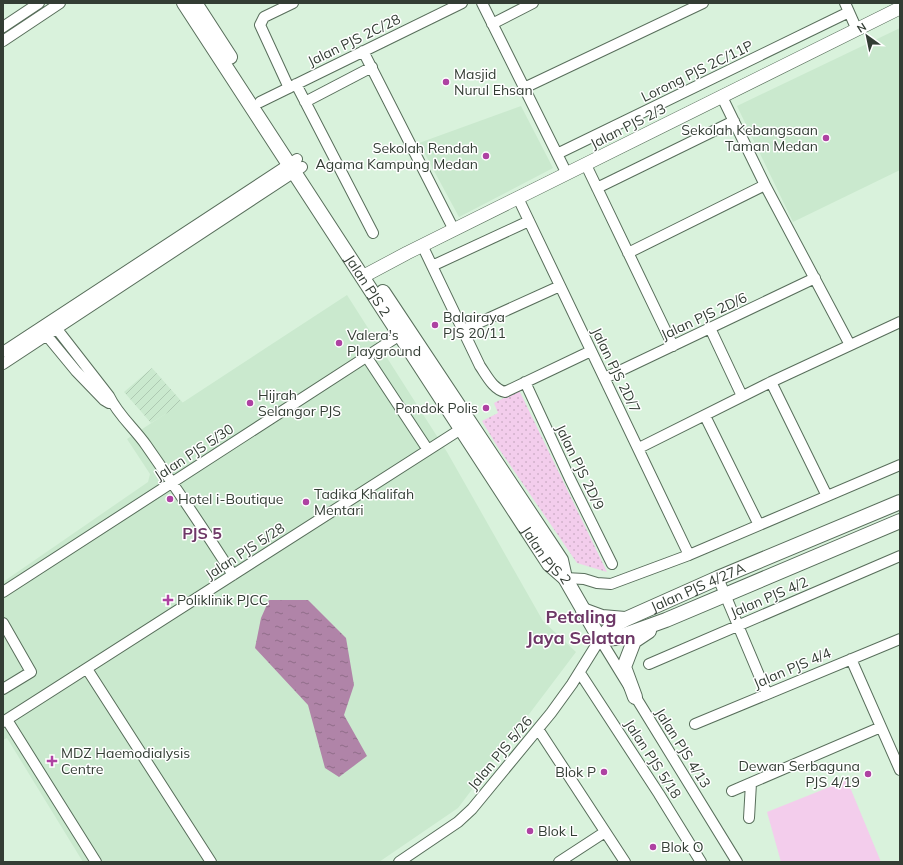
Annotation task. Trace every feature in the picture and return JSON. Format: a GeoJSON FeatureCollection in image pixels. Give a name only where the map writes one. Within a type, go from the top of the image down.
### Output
{"type":"FeatureCollection","features":[{"type":"Feature","properties":{"kind":"main road","name":"Jalan PJS 2"},"geometry":{"type":"LineString","coordinates":[[184,3],[295,166],[366,274],[400,335],[549,564],[565,578],[603,644]]}},
{"type":"Feature","properties":{"kind":"main road","name":"Jalan PJS 2"},"geometry":{"type":"LineString","coordinates":[[195,3],[260,102],[295,166]]}},
{"type":"Feature","properties":{"kind":"main road"},"geometry":{"type":"LineString","coordinates":[[366,274],[561,560],[565,578]]}},
{"type":"Feature","properties":{"kind":"main road","name":"Jalan PJS 4/27A"},"geometry":{"type":"LineString","coordinates":[[603,644],[611,627],[626,619],[718,578],[900,502]]}},
{"type":"Feature","properties":{"kind":"main road","name":"Jalan PJS 4/27A"},"geometry":{"type":"LineString","coordinates":[[603,644],[666,620],[900,521]]}},
{"type":"Feature","properties":{"kind":"main road"},"geometry":{"type":"LineString","coordinates":[[583,610],[602,617],[626,619]]}},
{"type":"Feature","properties":{"kind":"main road"},"geometry":{"type":"LineString","coordinates":[[635,697],[624,667],[631,648],[634,641],[666,620]]}},
{"type":"Feature","properties":{"kind":"street"},"geometry":{"type":"LineString","coordinates":[[3,27],[39,3]]}},
{"type":"Feature","properties":{"kind":"street"},"geometry":{"type":"LineString","coordinates":[[3,41],[60,3]]}},
{"type":"Feature","properties":{"kind":"street"},"geometry":{"type":"LineString","coordinates":[[293,3],[264,17],[260,25],[292,86],[305,102],[373,233]]}},
{"type":"Feature","properties":{"kind":"street","name":"Jalan PJS 2C/28"},"geometry":{"type":"LineString","coordinates":[[260,102],[462,3]]}},
{"type":"Feature","properties":{"kind":"street"},"geometry":{"type":"LineString","coordinates":[[482,3],[567,174]]}},
{"type":"Feature","properties":{"kind":"street"},"geometry":{"type":"LineString","coordinates":[[492,24],[533,3]]}},
{"type":"Feature","properties":{"kind":"street"},"geometry":{"type":"LineString","coordinates":[[524,88],[703,3]]}},
{"type":"Feature","properties":{"kind":"street"},"geometry":{"type":"LineString","coordinates":[[847,7],[857,30]]}},
{"type":"Feature","properties":{"kind":"street","name":"Lorong PJS 2C/11P"},"geometry":{"type":"LineString","coordinates":[[557,154],[847,7]]}},
{"type":"Feature","properties":{"kind":"street","name":"Jalan PJS 2/3"},"geometry":{"type":"LineString","coordinates":[[366,274],[900,8]]}},
{"type":"Feature","properties":{"kind":"street"},"geometry":{"type":"LineString","coordinates":[[363,51],[454,230]]}},
{"type":"Feature","properties":{"kind":"street"},"geometry":{"type":"LineString","coordinates":[[305,102],[372,67]]}},
{"type":"Feature","properties":{"kind":"street"},"geometry":{"type":"LineString","coordinates":[[722,97],[765,185],[850,345]]}},
{"type":"Feature","properties":{"kind":"street"},"geometry":{"type":"LineString","coordinates":[[597,188],[734,120]]}},
{"type":"Feature","properties":{"kind":"street"},"geometry":{"type":"LineString","coordinates":[[586,165],[673,346]]}},
{"type":"Feature","properties":{"kind":"street"},"geometry":{"type":"LineString","coordinates":[[3,352],[54,325],[295,166]]}},
{"type":"Feature","properties":{"kind":"street"},"geometry":{"type":"LineString","coordinates":[[628,253],[765,185]]}},
{"type":"Feature","properties":{"kind":"street","name":"Jalan PJS 2D/7"},"geometry":{"type":"LineString","coordinates":[[518,198],[689,555]]}},
{"type":"Feature","properties":{"kind":"street"},"geometry":{"type":"LineString","coordinates":[[432,266],[529,221]]}},
{"type":"Feature","properties":{"kind":"street"},"geometry":{"type":"LineString","coordinates":[[422,245],[480,366],[499,390],[506,392],[591,351]]}},
{"type":"Feature","properties":{"kind":"street","name":"Jalan PJS 2D/6"},"geometry":{"type":"LineString","coordinates":[[605,378],[815,278]]}},
{"type":"Feature","properties":{"kind":"street"},"geometry":{"type":"LineString","coordinates":[[463,330],[560,286]]}},
{"type":"Feature","properties":{"kind":"street"},"geometry":{"type":"LineString","coordinates":[[638,448],[771,382],[900,322]]}},
{"type":"Feature","properties":{"kind":"street"},"geometry":{"type":"LineString","coordinates":[[54,325],[109,396],[114,406],[142,438],[233,575]]}},
{"type":"Feature","properties":{"kind":"street"},"geometry":{"type":"LineString","coordinates":[[710,328],[742,396]]}},
{"type":"Feature","properties":{"kind":"street"},"geometry":{"type":"LineString","coordinates":[[3,364],[44,331]]}},
{"type":"Feature","properties":{"kind":"street"},"geometry":{"type":"LineString","coordinates":[[44,331],[76,371],[104,400],[114,406]]}},
{"type":"Feature","properties":{"kind":"street","name":"Jalan PJS 5/30"},"geometry":{"type":"LineString","coordinates":[[3,592],[400,335]]}},
{"type":"Feature","properties":{"kind":"street"},"geometry":{"type":"LineString","coordinates":[[366,356],[428,450]]}},
{"type":"Feature","properties":{"kind":"street","name":"Jalan PJS 2D/9"},"geometry":{"type":"LineString","coordinates":[[525,382],[570,479],[612,564]]}},
{"type":"Feature","properties":{"kind":"street"},"geometry":{"type":"LineString","coordinates":[[771,382],[827,496]]}},
{"type":"Feature","properties":{"kind":"street"},"geometry":{"type":"LineString","coordinates":[[705,416],[759,525]]}},
{"type":"Feature","properties":{"kind":"street","name":"Jalan PJS 5/28"},"geometry":{"type":"LineString","coordinates":[[5,721],[461,429]]}},
{"type":"Feature","properties":{"kind":"street"},"geometry":{"type":"LineString","coordinates":[[565,578],[584,579],[597,583],[612,584],[689,555],[900,465]]}},
{"type":"Feature","properties":{"kind":"street","name":"Jalan PJS 4/2"},"geometry":{"type":"LineString","coordinates":[[650,664],[900,556]]}},
{"type":"Feature","properties":{"kind":"street"},"geometry":{"type":"LineString","coordinates":[[718,578],[768,694]]}},
{"type":"Feature","properties":{"kind":"street"},"geometry":{"type":"LineString","coordinates":[[3,623],[31,672],[3,689]]}},
{"type":"Feature","properties":{"kind":"street","name":"Jalan PJS 4/4"},"geometry":{"type":"LineString","coordinates":[[696,724],[900,639]]}},
{"type":"Feature","properties":{"kind":"street","name":"Jalan PJS 5/26"},"geometry":{"type":"LineString","coordinates":[[399,862],[458,822],[472,810],[551,713],[603,644]]}},
{"type":"Feature","properties":{"kind":"street","name":"Jalan PJS 4/13"},"geometry":{"type":"LineString","coordinates":[[603,644],[737,862]]}},
{"type":"Feature","properties":{"kind":"street"},"geometry":{"type":"LineString","coordinates":[[851,659],[900,770]]}},
{"type":"Feature","properties":{"kind":"street"},"geometry":{"type":"LineString","coordinates":[[86,669],[211,862]]}},
{"type":"Feature","properties":{"kind":"street","name":"Jalan PJS 5/18"},"geometry":{"type":"LineString","coordinates":[[580,673],[659,794],[701,862]]}},
{"type":"Feature","properties":{"kind":"street"},"geometry":{"type":"LineString","coordinates":[[5,721],[96,862]]}},
{"type":"Feature","properties":{"kind":"street"},"geometry":{"type":"LineString","coordinates":[[732,791],[881,727]]}},
{"type":"Feature","properties":{"kind":"street"},"geometry":{"type":"LineString","coordinates":[[538,729],[625,862]]}},
{"type":"Feature","properties":{"kind":"street"},"geometry":{"type":"LineString","coordinates":[[749,818],[751,783]]}},
{"type":"Feature","properties":{"kind":"street"},"geometry":{"type":"LineString","coordinates":[[559,862],[605,832]]}},
{"type":"Feature","properties":{"kind":"shaded area","name":"Sekolah Kebangsaan Taman Medan"},"geometry":{"type":"Polygon","coordinates":[[[900,28],[900,170],[793,222],[737,106],[900,28]]]}},
{"type":"Feature","properties":{"kind":"shaded area","name":"Sekolah Rendah Agama Kampung Medan"},"geometry":{"type":"Polygon","coordinates":[[[521,106],[553,168],[459,217],[419,143],[521,106]]]}},
{"type":"Feature","properties":{"kind":"shaded area"},"geometry":{"type":"Polygon","coordinates":[[[347,295],[447,452],[543,621],[576,652],[458,808],[379,862],[83,862],[7,738],[3,740],[3,582],[148,482],[150,474],[127,439],[347,295]]]}},
{"type":"Feature","properties":{"kind":"shaded area"},"geometry":{"type":"Polygon","coordinates":[[[152,368],[183,403],[151,423],[124,392],[152,368]]]}},
{"type":"Feature","properties":{"kind":"shaded area"},"geometry":{"type":"Polygon","coordinates":[[[519,390],[607,572],[577,563],[497,446],[482,421],[498,413],[494,403],[519,390]]]}},
{"type":"Feature","properties":{"kind":"shaded area"},"geometry":{"type":"Polygon","coordinates":[[[847,780],[881,862],[781,862],[767,812],[847,780]]]}},
{"type":"Feature","properties":{"kind":"water"},"geometry":{"type":"Polygon","coordinates":[[[269,600],[308,600],[346,638],[354,685],[344,715],[367,756],[339,777],[325,768],[308,705],[255,648],[261,618],[269,600]]]}},
{"type":"Feature","properties":{"kind":"place","name":"Masjid Nurul Ehsan"},"geometry":{"type":"Point","coordinates":[446,82]}},
{"type":"Feature","properties":{"kind":"place","name":"Sekolah Kebangsaan Taman Medan"},"geometry":{"type":"Point","coordinates":[826,138]}},
{"type":"Feature","properties":{"kind":"place","name":"Sekolah Rendah Agama Kampung Medan"},"geometry":{"type":"Point","coordinates":[486,156]}},
{"type":"Feature","properties":{"kind":"place","name":"Balairaya PJS 20/11"},"geometry":{"type":"Point","coordinates":[435,325]}},
{"type":"Feature","properties":{"kind":"place","name":"Valera's Playground"},"geometry":{"type":"Point","coordinates":[339,343]}},
{"type":"Feature","properties":{"kind":"place","name":"Hijrah Selangor PJS"},"geometry":{"type":"Point","coordinates":[250,403]}},
{"type":"Feature","properties":{"kind":"place","name":"Pondok Polis"},"geometry":{"type":"Point","coordinates":[486,408]}},
{"type":"Feature","properties":{"kind":"place","name":"Hotel i-Boutique"},"geometry":{"type":"Point","coordinates":[170,499]}},
{"type":"Feature","properties":{"kind":"place","name":"Tadika Khalifah Mentari"},"geometry":{"type":"Point","coordinates":[306,502]}},
{"type":"Feature","properties":{"kind":"place","name":"Poliklinik PJCC"},"geometry":{"type":"Point","coordinates":[168,600]}},
{"type":"Feature","properties":{"kind":"place","name":"MDZ Haemodialysis Centre"},"geometry":{"type":"Point","coordinates":[52,761]}},
{"type":"Feature","properties":{"kind":"place","name":"Blok P"},"geometry":{"type":"Point","coordinates":[604,772]}},
{"type":"Feature","properties":{"kind":"place","name":"Dewan Serbaguna PJS 4/19"},"geometry":{"type":"Point","coordinates":[868,774]}},
{"type":"Feature","properties":{"kind":"place","name":"Blok L"},"geometry":{"type":"Point","coordinates":[530,831]}},
{"type":"Feature","properties":{"kind":"place","name":"Blok O"},"geometry":{"type":"Point","coordinates":[653,847]}},
{"type":"Feature","properties":{"kind":"district","name":"PJS 5"},"geometry":{"type":"Point","coordinates":[202,533]}},
{"type":"Feature","properties":{"kind":"district","name":"Petaling Jaya Selatan"},"geometry":{"type":"Point","coordinates":[581,627]}}]}
